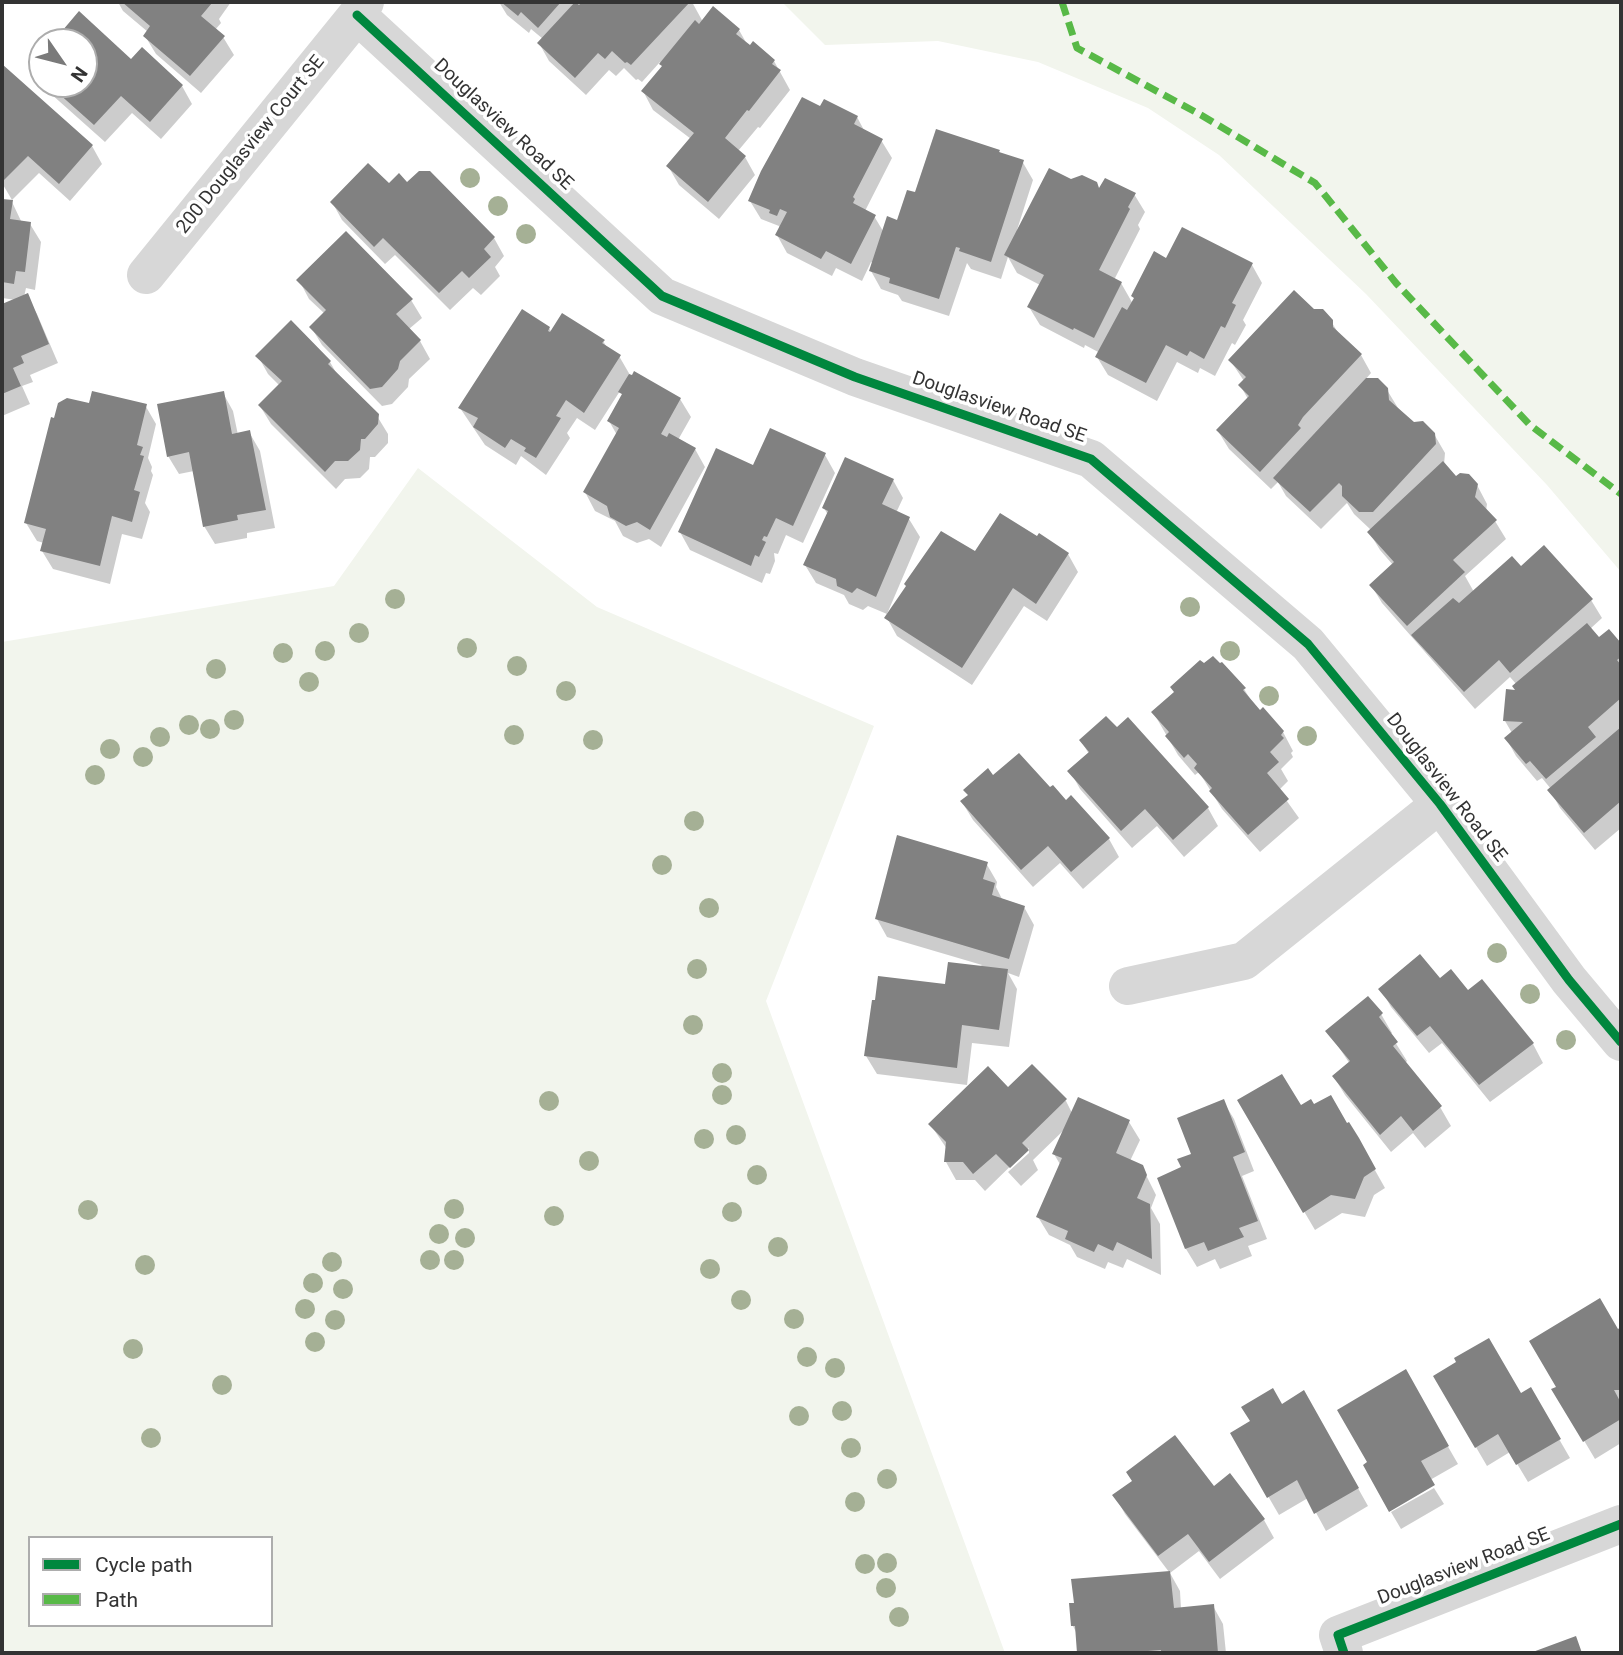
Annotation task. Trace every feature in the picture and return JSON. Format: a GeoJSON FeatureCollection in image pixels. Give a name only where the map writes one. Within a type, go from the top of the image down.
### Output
{"type":"FeatureCollection","features":[{"type":"Feature","properties":{"kind":"street","name":"200 Douglasview Court SE"},"geometry":{"type":"LineString","coordinates":[[146,275],[361,8]]}},
{"type":"Feature","properties":{"kind":"street","name":"Douglasview Road SE"},"geometry":{"type":"LineString","coordinates":[[361,8],[662,296],[855,377],[1091,458],[1308,644],[1440,804],[1569,980],[1621,1042]]}},
{"type":"Feature","properties":{"kind":"street"},"geometry":{"type":"LineString","coordinates":[[1128,986],[1244,961],[1440,804]]}},
{"type":"Feature","properties":{"kind":"street","name":"Douglasview Road SE"},"geometry":{"type":"LineString","coordinates":[[1344,1653],[1338,1635],[1621,1524]]}},
{"type":"Feature","properties":{"kind":"shaded area"},"geometry":{"type":"Polygon","coordinates":[[[782,2],[1621,2],[1621,572],[1547,485],[1366,294],[1219,155],[1148,108],[1038,62],[938,41],[825,45],[782,2]]]}},
{"type":"Feature","properties":{"kind":"shaded area"},"geometry":{"type":"Polygon","coordinates":[[[418,468],[597,607],[874,726],[766,1001],[1005,1653],[2,1653],[2,642],[334,586],[418,468]]]}},
{"type":"Feature","properties":{"kind":"building"},"geometry":{"type":"Polygon","coordinates":[[[122,2],[209,2],[212,3],[201,16],[225,36],[190,76],[143,36],[150,26],[122,2]]]}},
{"type":"Feature","properties":{"kind":"building"},"geometry":{"type":"Polygon","coordinates":[[[501,2],[561,2],[538,28],[521,12],[518,16],[501,2]]]}},
{"type":"Feature","properties":{"kind":"building"},"geometry":{"type":"Polygon","coordinates":[[[575,2],[579,5],[582,2],[690,2],[631,65],[612,51],[605,59],[598,53],[575,78],[537,43],[575,2]]]}},
{"type":"Feature","properties":{"kind":"building"},"geometry":{"type":"Polygon","coordinates":[[[713,6],[740,29],[736,34],[750,45],[753,41],[775,60],[772,64],[781,70],[725,138],[746,156],[708,202],[666,166],[694,133],[641,91],[695,20],[699,24],[713,6]]]}},
{"type":"Feature","properties":{"kind":"building"},"geometry":{"type":"Polygon","coordinates":[[[79,11],[97,28],[65,28],[79,11]]]}},
{"type":"Feature","properties":{"kind":"building"},"geometry":{"type":"Polygon","coordinates":[[[98,29],[131,59],[142,47],[183,85],[150,122],[121,96],[94,125],[64,98],[98,98],[98,29]]]}},
{"type":"Feature","properties":{"kind":"building"},"geometry":{"type":"Polygon","coordinates":[[[2,64],[28,87],[28,98],[40,98],[93,145],[59,184],[28,156],[2,182],[2,64]]]}},
{"type":"Feature","properties":{"kind":"building"},"geometry":{"type":"Polygon","coordinates":[[[802,97],[820,106],[824,99],[858,116],[854,124],[883,139],[853,197],[853,203],[876,215],[851,264],[826,251],[821,259],[775,235],[787,212],[780,209],[777,216],[769,213],[770,210],[748,201],[761,171],[802,97]]]}},
{"type":"Feature","properties":{"kind":"building"},"geometry":{"type":"Polygon","coordinates":[[[936,129],[1024,160],[991,262],[959,251],[960,248],[956,247],[939,299],[889,283],[890,278],[869,271],[887,216],[897,220],[907,190],[915,192],[936,129]]]}},
{"type":"Feature","properties":{"kind":"building"},"geometry":{"type":"Polygon","coordinates":[[[368,163],[389,183],[399,173],[407,182],[419,171],[430,171],[495,237],[484,249],[491,257],[469,278],[462,271],[439,293],[383,238],[374,247],[330,202],[368,163]]]}},
{"type":"Feature","properties":{"kind":"building"},"geometry":{"type":"Polygon","coordinates":[[[1049,168],[1071,179],[1082,175],[1097,182],[1099,188],[1105,178],[1136,193],[1099,270],[1122,282],[1094,338],[1027,307],[1044,275],[1004,255],[1049,168]]]}},
{"type":"Feature","properties":{"kind":"building"},"geometry":{"type":"Polygon","coordinates":[[[2,199],[13,200],[10,219],[31,222],[25,272],[16,271],[14,284],[2,282],[2,199]]]}},
{"type":"Feature","properties":{"kind":"building"},"geometry":{"type":"Polygon","coordinates":[[[1182,227],[1253,263],[1232,303],[1236,305],[1225,328],[1221,326],[1204,359],[1190,351],[1187,356],[1166,345],[1146,383],[1095,357],[1122,307],[1127,310],[1134,298],[1131,296],[1154,251],[1166,258],[1182,227]]]}},
{"type":"Feature","properties":{"kind":"building"},"geometry":{"type":"Polygon","coordinates":[[[346,231],[413,299],[396,314],[421,340],[400,361],[398,369],[382,387],[370,389],[309,327],[326,310],[296,280],[346,231]]]}},
{"type":"Feature","properties":{"kind":"building"},"geometry":{"type":"Polygon","coordinates":[[[1294,290],[1314,309],[1323,309],[1333,320],[1333,327],[1362,354],[1303,417],[1298,425],[1301,428],[1260,472],[1216,430],[1249,396],[1238,385],[1246,377],[1228,360],[1294,290]]]}},
{"type":"Feature","properties":{"kind":"building"},"geometry":{"type":"Polygon","coordinates":[[[28,293],[49,344],[21,356],[24,363],[13,368],[21,386],[2,394],[2,304],[28,293]]]}},
{"type":"Feature","properties":{"kind":"building"},"geometry":{"type":"Polygon","coordinates":[[[522,309],[550,327],[550,332],[562,313],[605,340],[602,343],[621,355],[584,413],[566,400],[556,416],[561,418],[536,458],[511,439],[505,448],[473,427],[478,418],[458,408],[522,309]]]}},
{"type":"Feature","properties":{"kind":"building"},"geometry":{"type":"Polygon","coordinates":[[[291,320],[331,361],[328,364],[379,414],[378,424],[365,439],[361,439],[360,450],[348,461],[335,461],[325,472],[258,405],[282,381],[255,356],[291,320]]]}},
{"type":"Feature","properties":{"kind":"building"},"geometry":{"type":"Polygon","coordinates":[[[634,371],[681,398],[661,434],[667,437],[669,433],[696,448],[650,530],[637,522],[626,526],[610,517],[607,506],[583,492],[619,428],[607,421],[622,394],[618,392],[629,374],[632,375],[634,371]]]}},
{"type":"Feature","properties":{"kind":"building"},"geometry":{"type":"Polygon","coordinates":[[[1366,378],[1378,378],[1388,388],[1389,400],[1414,422],[1423,421],[1435,433],[1436,444],[1373,512],[1359,512],[1342,496],[1342,486],[1339,483],[1310,512],[1273,478],[1366,378]]]}},
{"type":"Feature","properties":{"kind":"building"},"geometry":{"type":"Polygon","coordinates":[[[92,391],[147,404],[137,445],[143,447],[140,455],[144,456],[134,490],[140,492],[132,522],[112,516],[100,566],[40,551],[46,529],[24,523],[51,417],[54,418],[58,403],[67,398],[89,403],[92,391]]]}},
{"type":"Feature","properties":{"kind":"building"},"geometry":{"type":"Polygon","coordinates":[[[224,391],[232,434],[250,430],[266,510],[237,515],[238,520],[203,527],[189,452],[167,457],[157,404],[224,391]]]}},
{"type":"Feature","properties":{"kind":"building"},"geometry":{"type":"Polygon","coordinates":[[[770,428],[826,453],[793,526],[776,518],[767,537],[764,536],[762,540],[766,542],[759,557],[755,555],[751,566],[678,532],[716,448],[753,465],[770,428]]]}},
{"type":"Feature","properties":{"kind":"building"},"geometry":{"type":"Polygon","coordinates":[[[845,457],[894,479],[882,504],[910,517],[876,597],[857,588],[852,593],[837,586],[836,579],[803,565],[828,511],[822,508],[845,457]]]}},
{"type":"Feature","properties":{"kind":"building"},"geometry":{"type":"Polygon","coordinates":[[[1443,461],[1456,476],[1460,473],[1469,474],[1478,484],[1475,497],[1497,520],[1453,560],[1465,572],[1407,626],[1369,585],[1394,562],[1367,532],[1443,461]]]}},
{"type":"Feature","properties":{"kind":"building"},"geometry":{"type":"Polygon","coordinates":[[[1000,513],[1037,536],[1039,533],[1069,553],[1036,604],[1013,588],[962,668],[884,618],[941,531],[975,551],[1000,513]]]}},
{"type":"Feature","properties":{"kind":"building"},"geometry":{"type":"Polygon","coordinates":[[[1544,545],[1593,599],[1510,673],[1499,660],[1464,692],[1411,635],[1453,598],[1459,603],[1512,556],[1521,566],[1544,545]]]}},
{"type":"Feature","properties":{"kind":"building"},"geometry":{"type":"Polygon","coordinates":[[[1587,623],[1599,637],[1609,629],[1621,643],[1621,657],[1617,660],[1621,665],[1621,698],[1588,727],[1596,737],[1546,779],[1530,761],[1526,764],[1504,738],[1523,722],[1503,721],[1506,689],[1515,690],[1512,686],[1587,623]]]}},
{"type":"Feature","properties":{"kind":"building"},"geometry":{"type":"Polygon","coordinates":[[[1213,656],[1246,688],[1243,690],[1260,710],[1263,707],[1284,731],[1281,735],[1284,738],[1270,752],[1279,762],[1267,773],[1289,799],[1248,835],[1209,791],[1212,788],[1194,768],[1197,764],[1188,754],[1184,758],[1165,736],[1169,732],[1151,712],[1174,692],[1170,687],[1200,660],[1204,663],[1213,656]]]}},
{"type":"Feature","properties":{"kind":"building"},"geometry":{"type":"Polygon","coordinates":[[[1106,716],[1117,727],[1128,717],[1209,807],[1173,840],[1145,809],[1121,831],[1067,771],[1089,752],[1079,740],[1106,716]]]}},
{"type":"Feature","properties":{"kind":"building"},"geometry":{"type":"Polygon","coordinates":[[[1621,727],[1621,801],[1584,833],[1547,790],[1621,727]]]}},
{"type":"Feature","properties":{"kind":"building"},"geometry":{"type":"Polygon","coordinates":[[[1019,753],[1050,787],[1053,785],[1066,800],[1071,795],[1110,838],[1071,872],[1048,846],[1021,870],[960,801],[968,795],[963,790],[988,768],[993,775],[1019,753]]]}},
{"type":"Feature","properties":{"kind":"building"},"geometry":{"type":"Polygon","coordinates":[[[897,835],[988,862],[983,879],[995,883],[992,895],[1025,906],[1009,959],[875,919],[897,835]]]}},
{"type":"Feature","properties":{"kind":"building"},"geometry":{"type":"Polygon","coordinates":[[[1420,954],[1440,978],[1451,969],[1468,990],[1482,979],[1534,1043],[1479,1085],[1430,1026],[1417,1036],[1378,989],[1420,954]]]}},
{"type":"Feature","properties":{"kind":"building"},"geometry":{"type":"Polygon","coordinates":[[[948,962],[1008,969],[999,1030],[962,1025],[957,1068],[864,1056],[878,976],[945,984],[948,962]]]}},
{"type":"Feature","properties":{"kind":"building"},"geometry":{"type":"Polygon","coordinates":[[[1368,996],[1383,1013],[1379,1017],[1398,1042],[1393,1046],[1442,1106],[1413,1131],[1401,1116],[1380,1135],[1332,1076],[1350,1061],[1325,1031],[1368,996]]]}},
{"type":"Feature","properties":{"kind":"building"},"geometry":{"type":"Polygon","coordinates":[[[1032,1064],[1067,1099],[1022,1143],[1029,1150],[1010,1168],[996,1154],[973,1174],[963,1162],[944,1162],[946,1142],[928,1124],[988,1066],[1008,1087],[1032,1064]]]}},
{"type":"Feature","properties":{"kind":"building"},"geometry":{"type":"Polygon","coordinates":[[[1282,1074],[1301,1105],[1311,1099],[1314,1104],[1331,1095],[1359,1138],[1376,1169],[1364,1177],[1355,1199],[1331,1195],[1303,1213],[1237,1100],[1282,1074]]]}},
{"type":"Feature","properties":{"kind":"building"},"geometry":{"type":"Polygon","coordinates":[[[1078,1097],[1130,1120],[1116,1153],[1143,1165],[1147,1175],[1137,1198],[1150,1204],[1152,1259],[1117,1242],[1113,1251],[1098,1244],[1094,1252],[1065,1239],[1068,1231],[1036,1217],[1062,1158],[1052,1154],[1078,1097]]]}},
{"type":"Feature","properties":{"kind":"building"},"geometry":{"type":"Polygon","coordinates":[[[1224,1099],[1245,1152],[1233,1157],[1258,1221],[1239,1228],[1244,1237],[1208,1251],[1204,1242],[1185,1249],[1157,1178],[1181,1167],[1177,1159],[1191,1154],[1177,1118],[1224,1099]]]}},
{"type":"Feature","properties":{"kind":"building"},"geometry":{"type":"Polygon","coordinates":[[[1600,1298],[1618,1329],[1621,1327],[1621,1390],[1614,1390],[1621,1403],[1621,1419],[1583,1442],[1551,1389],[1556,1387],[1529,1341],[1600,1298]]]}},
{"type":"Feature","properties":{"kind":"building"},"geometry":{"type":"Polygon","coordinates":[[[1489,1338],[1521,1393],[1531,1387],[1561,1439],[1516,1465],[1498,1434],[1475,1448],[1433,1376],[1456,1362],[1454,1358],[1489,1338]]]}},
{"type":"Feature","properties":{"kind":"building"},"geometry":{"type":"Polygon","coordinates":[[[1406,1369],[1449,1446],[1421,1461],[1435,1485],[1389,1512],[1363,1465],[1367,1462],[1337,1410],[1406,1369]]]}},
{"type":"Feature","properties":{"kind":"building"},"geometry":{"type":"Polygon","coordinates":[[[1273,1388],[1282,1404],[1304,1390],[1359,1488],[1314,1514],[1297,1480],[1267,1498],[1230,1433],[1250,1421],[1241,1407],[1273,1388]]]}},
{"type":"Feature","properties":{"kind":"building"},"geometry":{"type":"Polygon","coordinates":[[[1175,1435],[1214,1486],[1230,1473],[1265,1519],[1209,1562],[1188,1534],[1158,1556],[1112,1495],[1132,1481],[1126,1472],[1175,1435]]]}},
{"type":"Feature","properties":{"kind":"building"},"geometry":{"type":"Polygon","coordinates":[[[1170,1571],[1174,1608],[1214,1604],[1218,1653],[1161,1653],[1161,1650],[1077,1653],[1075,1626],[1071,1626],[1069,1603],[1074,1603],[1071,1579],[1170,1571]]]}},
{"type":"Feature","properties":{"kind":"building"},"geometry":{"type":"Polygon","coordinates":[[[1576,1636],[1582,1653],[1530,1653],[1576,1636]]]}},
{"type":"Feature","properties":{"kind":"marked path"},"geometry":{"type":"LineString","coordinates":[[1062,2],[1077,48],[1201,115],[1315,183],[1396,283],[1530,425],[1621,494]]}},
{"type":"Feature","properties":{"kind":"cycle path"},"geometry":{"type":"LineString","coordinates":[[357,15],[662,296],[855,377],[1091,459],[1308,644],[1440,804],[1569,980],[1621,1042]]}},
{"type":"Feature","properties":{"kind":"cycle path"},"geometry":{"type":"LineString","coordinates":[[1344,1653],[1338,1635],[1621,1524]]}}]}
